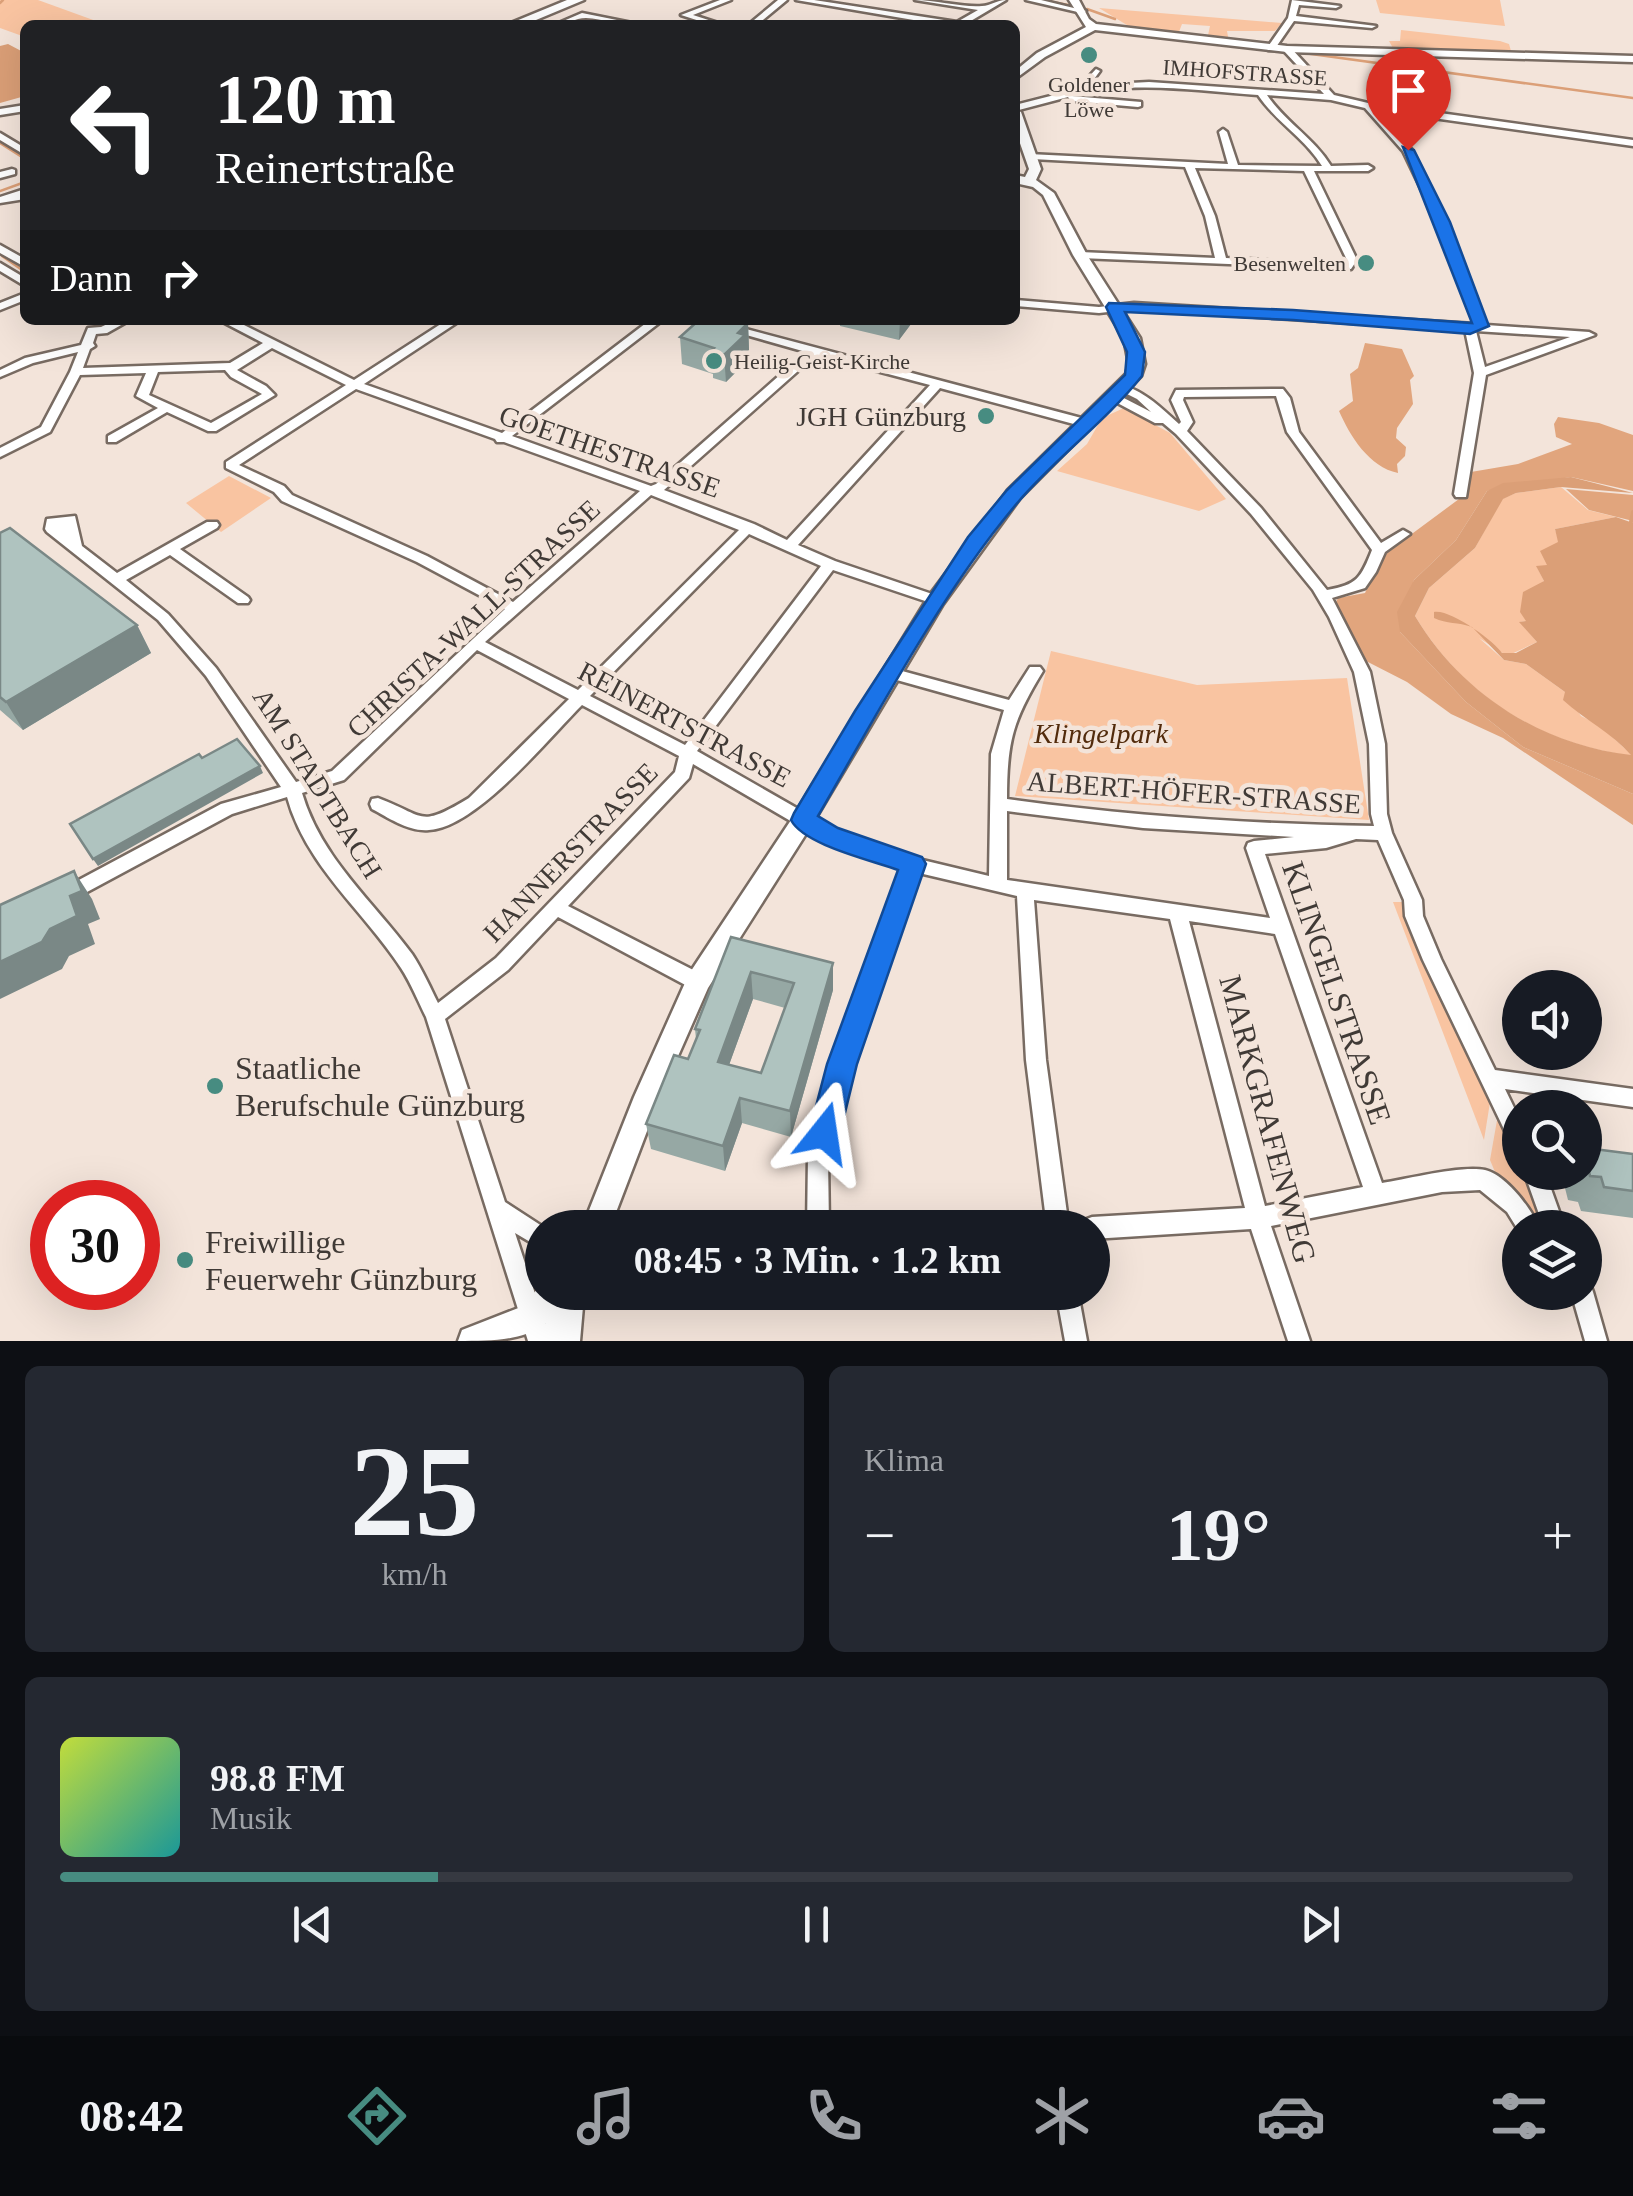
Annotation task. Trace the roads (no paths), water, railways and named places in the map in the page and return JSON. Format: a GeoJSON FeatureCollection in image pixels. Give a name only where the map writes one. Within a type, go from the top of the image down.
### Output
{"type":"FeatureCollection","features":[{"type":"Feature","properties":{"kind":"main road"},"geometry":{"type":"LineString","coordinates":[[525,20],[578,0]]}},
{"type":"Feature","properties":{"kind":"main road"},"geometry":{"type":"LineString","coordinates":[[6,200],[20,196]]}},
{"type":"Feature","properties":{"kind":"street"},"geometry":{"type":"LineString","coordinates":[[701,20],[685,16],[727,0]]}},
{"type":"Feature","properties":{"kind":"street"},"geometry":{"type":"LineString","coordinates":[[800,0],[926,20]]}},
{"type":"Feature","properties":{"kind":"street"},"geometry":{"type":"LineString","coordinates":[[919,0],[985,9]]}},
{"type":"Feature","properties":{"kind":"street"},"geometry":{"type":"LineString","coordinates":[[966,20],[1002,0]]}},
{"type":"Feature","properties":{"kind":"street"},"geometry":{"type":"LineString","coordinates":[[1030,0],[1079,6],[1085,21],[1093,27],[1271,48],[1633,59]]}},
{"type":"Feature","properties":{"kind":"street"},"geometry":{"type":"LineString","coordinates":[[758,20],[779,1]]}},
{"type":"Feature","properties":{"kind":"street"},"geometry":{"type":"LineString","coordinates":[[1271,48],[1292,18],[1296,1],[1336,6]]}},
{"type":"Feature","properties":{"kind":"street"},"geometry":{"type":"LineString","coordinates":[[570,20],[582,15],[607,20]]}},
{"type":"Feature","properties":{"kind":"street"},"geometry":{"type":"LineString","coordinates":[[1292,18],[1372,26]]}},
{"type":"Feature","properties":{"kind":"street"},"geometry":{"type":"LineString","coordinates":[[1020,72],[1093,27]]}},
{"type":"Feature","properties":{"kind":"street"},"geometry":{"type":"LineString","coordinates":[[1287,49],[1331,97]]}},
{"type":"Feature","properties":{"kind":"street"},"geometry":{"type":"LineString","coordinates":[[1090,88],[1087,83],[1096,71]]}},
{"type":"Feature","properties":{"kind":"street","name":"IMHOFSTRASSE"},"geometry":{"type":"LineString","coordinates":[[1020,108],[1090,88],[1149,85],[1331,97],[1368,106],[1633,143]]}},
{"type":"Feature","properties":{"kind":"street"},"geometry":{"type":"LineString","coordinates":[[1262,94],[1270,109],[1313,147],[1328,168]]}},
{"type":"Feature","properties":{"kind":"street"},"geometry":{"type":"LineString","coordinates":[[1057,96],[1138,104]]}},
{"type":"Feature","properties":{"kind":"street"},"geometry":{"type":"LineString","coordinates":[[1368,106],[1408,150],[1442,222],[1481,326],[1470,329]]}},
{"type":"Feature","properties":{"kind":"street"},"geometry":{"type":"LineString","coordinates":[[603,1210],[646,1097],[698,982],[803,820],[936,600],[1014,494],[1133,376],[1136,352],[1114,307],[1080,256],[1048,192],[1022,180],[1035,169],[1020,124]]}},
{"type":"Feature","properties":{"kind":"street"},"geometry":{"type":"LineString","coordinates":[[1223,132],[1234,167]]}},
{"type":"Feature","properties":{"kind":"street"},"geometry":{"type":"LineString","coordinates":[[1032,156],[1234,167],[1368,168]]}},
{"type":"Feature","properties":{"kind":"street"},"geometry":{"type":"LineString","coordinates":[[1189,165],[1210,216],[1220,261]]}},
{"type":"Feature","properties":{"kind":"street"},"geometry":{"type":"LineString","coordinates":[[1080,256],[1347,267],[1352,260],[1308,169]]}},
{"type":"Feature","properties":{"kind":"street"},"geometry":{"type":"LineString","coordinates":[[0,175],[12,172]]}},
{"type":"Feature","properties":{"kind":"street"},"geometry":{"type":"LineString","coordinates":[[1020,302],[1099,310],[1114,307],[1277,314],[1589,334],[1480,373]]}},
{"type":"Feature","properties":{"kind":"street"},"geometry":{"type":"LineString","coordinates":[[85,325],[92,330],[114,325]]}},
{"type":"Feature","properties":{"kind":"street"},"geometry":{"type":"LineString","coordinates":[[0,453],[36,436],[57,412],[92,330],[100,325]]}},
{"type":"Feature","properties":{"kind":"street","name":"GOETHESTRASSE"},"geometry":{"type":"LineString","coordinates":[[234,325],[354,384],[749,527],[830,564],[936,600]]}},
{"type":"Feature","properties":{"kind":"street"},"geometry":{"type":"LineString","coordinates":[[447,325],[230,465],[278,489],[287,498],[422,559],[516,609]]}},
{"type":"Feature","properties":{"kind":"street"},"geometry":{"type":"LineString","coordinates":[[501,439],[650,325]]}},
{"type":"Feature","properties":{"kind":"street"},"geometry":{"type":"LineString","coordinates":[[718,325],[1085,424]]}},
{"type":"Feature","properties":{"kind":"street"},"geometry":{"type":"LineString","coordinates":[[1461,494],[1480,373],[1470,329]]}},
{"type":"Feature","properties":{"kind":"street"},"geometry":{"type":"LineString","coordinates":[[76,372],[232,366],[270,344]]}},
{"type":"Feature","properties":{"kind":"street"},"geometry":{"type":"LineString","coordinates":[[0,374],[29,360],[88,346]]}},
{"type":"Feature","properties":{"kind":"street","name":"CHRISTA-WALL-STRASSE"},"geometry":{"type":"LineString","coordinates":[[54,901],[227,809],[338,776],[474,643],[646,492],[661,488],[814,351]]}},
{"type":"Feature","properties":{"kind":"street"},"geometry":{"type":"LineString","coordinates":[[153,370],[142,396],[212,428],[269,395],[236,375],[232,366]]}},
{"type":"Feature","properties":{"kind":"street"},"geometry":{"type":"LineString","coordinates":[[790,546],[937,384]]}},
{"type":"Feature","properties":{"kind":"street"},"geometry":{"type":"LineString","coordinates":[[1180,432],[1187,422],[1178,400],[1180,394],[1279,392],[1293,432],[1380,550]]}},
{"type":"Feature","properties":{"kind":"street"},"geometry":{"type":"LineString","coordinates":[[1118,393],[1180,432],[1256,511],[1322,594],[1362,672],[1377,744],[1379,814],[1384,834],[1413,900],[1414,916],[1432,960],[1502,1103]]}},
{"type":"Feature","properties":{"kind":"street"},"geometry":{"type":"LineString","coordinates":[[112,439],[166,408]]}},
{"type":"Feature","properties":{"kind":"street"},"geometry":{"type":"LineString","coordinates":[[116,580],[212,525]]}},
{"type":"Feature","properties":{"kind":"street"},"geometry":{"type":"LineString","coordinates":[[378,804],[413,825],[428,826],[475,803],[749,527]]}},
{"type":"Feature","properties":{"kind":"street"},"geometry":{"type":"LineString","coordinates":[[1322,594],[1360,589],[1368,580],[1380,550],[1403,534]]}},
{"type":"Feature","properties":{"kind":"street","name":"AM STADTBACH"},"geometry":{"type":"LineString","coordinates":[[76,548],[173,626],[240,712],[294,792],[302,820],[317,848],[408,963],[435,1016],[498,1210],[552,1335]]}},
{"type":"Feature","properties":{"kind":"street"},"geometry":{"type":"LineString","coordinates":[[171,549],[243,600]]}},
{"type":"Feature","properties":{"kind":"street","name":"HANNERSTRASSE"},"geometry":{"type":"LineString","coordinates":[[435,1016],[502,964],[684,774],[687,753],[830,564]]}},
{"type":"Feature","properties":{"kind":"street","name":"REINERTSTRASSE"},"geometry":{"type":"LineString","coordinates":[[474,643],[687,753],[829,835],[913,864],[998,886],[1282,927]]}},
{"type":"Feature","properties":{"kind":"street"},"geometry":{"type":"LineString","coordinates":[[998,886],[999,754],[1013,707],[1035,670]]}},
{"type":"Feature","properties":{"kind":"street"},"geometry":{"type":"LineString","coordinates":[[891,673],[1013,707]]}},
{"type":"Feature","properties":{"kind":"street","name":"ALBERT-HÖFER-STRASSE"},"geometry":{"type":"LineString","coordinates":[[1000,804],[1054,812],[1384,834]]}},
{"type":"Feature","properties":{"kind":"street","name":"KLINGELSTRASSE"},"geometry":{"type":"LineString","coordinates":[[1354,833],[1326,841],[1254,848],[1376,1196]]}},
{"type":"Feature","properties":{"kind":"street"},"geometry":{"type":"LineString","coordinates":[[818,1210],[818,1156],[839,1074],[913,864]]}},
{"type":"Feature","properties":{"kind":"street"},"geometry":{"type":"LineString","coordinates":[[1025,891],[1036,1060],[1056,1210]]}},
{"type":"Feature","properties":{"kind":"street"},"geometry":{"type":"LineString","coordinates":[[556,908],[698,982]]}},
{"type":"Feature","properties":{"kind":"street","name":"MARKGRAFENWEG"},"geometry":{"type":"LineString","coordinates":[[1178,914],[1258,1218],[1299,1341]]}},
{"type":"Feature","properties":{"kind":"street"},"geometry":{"type":"LineString","coordinates":[[1490,1078],[1633,1098]]}},
{"type":"Feature","properties":{"kind":"street"},"geometry":{"type":"LineString","coordinates":[[1110,1227],[1258,1218],[1442,1182],[1484,1180],[1518,1210]]}},
{"type":"Feature","properties":{"kind":"street"},"geometry":{"type":"LineString","coordinates":[[498,1210],[525,1227]]}},
{"type":"Feature","properties":{"kind":"street"},"geometry":{"type":"LineString","coordinates":[[552,1335],[553,1310]]}},
{"type":"Feature","properties":{"kind":"street"},"geometry":{"type":"LineString","coordinates":[[552,1335],[562,1310]]}},
{"type":"Feature","properties":{"kind":"street"},"geometry":{"type":"LineString","coordinates":[[1071,1310],[1076,1341]]}},
{"type":"Feature","properties":{"kind":"street"},"geometry":{"type":"LineString","coordinates":[[1585,1310],[1596,1341]]}},
{"type":"Feature","properties":{"kind":"street"},"geometry":{"type":"LineString","coordinates":[[483,1338],[552,1335]]}},
{"type":"Feature","properties":{"kind":"waterway"},"geometry":{"type":"LineString","coordinates":[[0,3],[3,0]]}},
{"type":"Feature","properties":{"kind":"waterway"},"geometry":{"type":"LineString","coordinates":[[1043,0],[1073,6]]}},
{"type":"Feature","properties":{"kind":"waterway"},"geometry":{"type":"LineString","coordinates":[[1087,9],[1115,19]]}},
{"type":"Feature","properties":{"kind":"waterway"},"geometry":{"type":"LineString","coordinates":[[1304,53],[1633,98]]}},
{"type":"Feature","properties":{"kind":"waterway"},"geometry":{"type":"LineString","coordinates":[[0,143],[20,156]]}},
{"type":"Feature","properties":{"kind":"waterway"},"geometry":{"type":"LineString","coordinates":[[0,191],[20,184]]}},
{"type":"Feature","properties":{"kind":"waterway"},"geometry":{"type":"LineString","coordinates":[[2,256],[20,269]]}},
{"type":"Feature","properties":{"kind":"waterway"},"geometry":{"type":"LineString","coordinates":[[1631,522],[1633,512]]}},
{"type":"Feature","properties":{"kind":"place","name":"Goldener Löwe"},"geometry":{"type":"Point","coordinates":[1089,55]}},
{"type":"Feature","properties":{"kind":"place","name":"Besenwelten"},"geometry":{"type":"Point","coordinates":[1366,263]}},
{"type":"Feature","properties":{"kind":"place","name":"Heilig-Geist-Kirche"},"geometry":{"type":"Point","coordinates":[714,361]}},
{"type":"Feature","properties":{"kind":"place","name":"JGH Günzburg"},"geometry":{"type":"Point","coordinates":[986,416]}},
{"type":"Feature","properties":{"kind":"place","name":"Staatliche Berufschule Günzburg"},"geometry":{"type":"Point","coordinates":[215,1086]}},
{"type":"Feature","properties":{"kind":"place","name":"Freiwillige Feuerwehr Günzburg"},"geometry":{"type":"Point","coordinates":[185,1260]}},
{"type":"Feature","properties":{"kind":"park label","name":"Klingelpark"},"geometry":{"type":"Point","coordinates":[1101,733]}}]}
